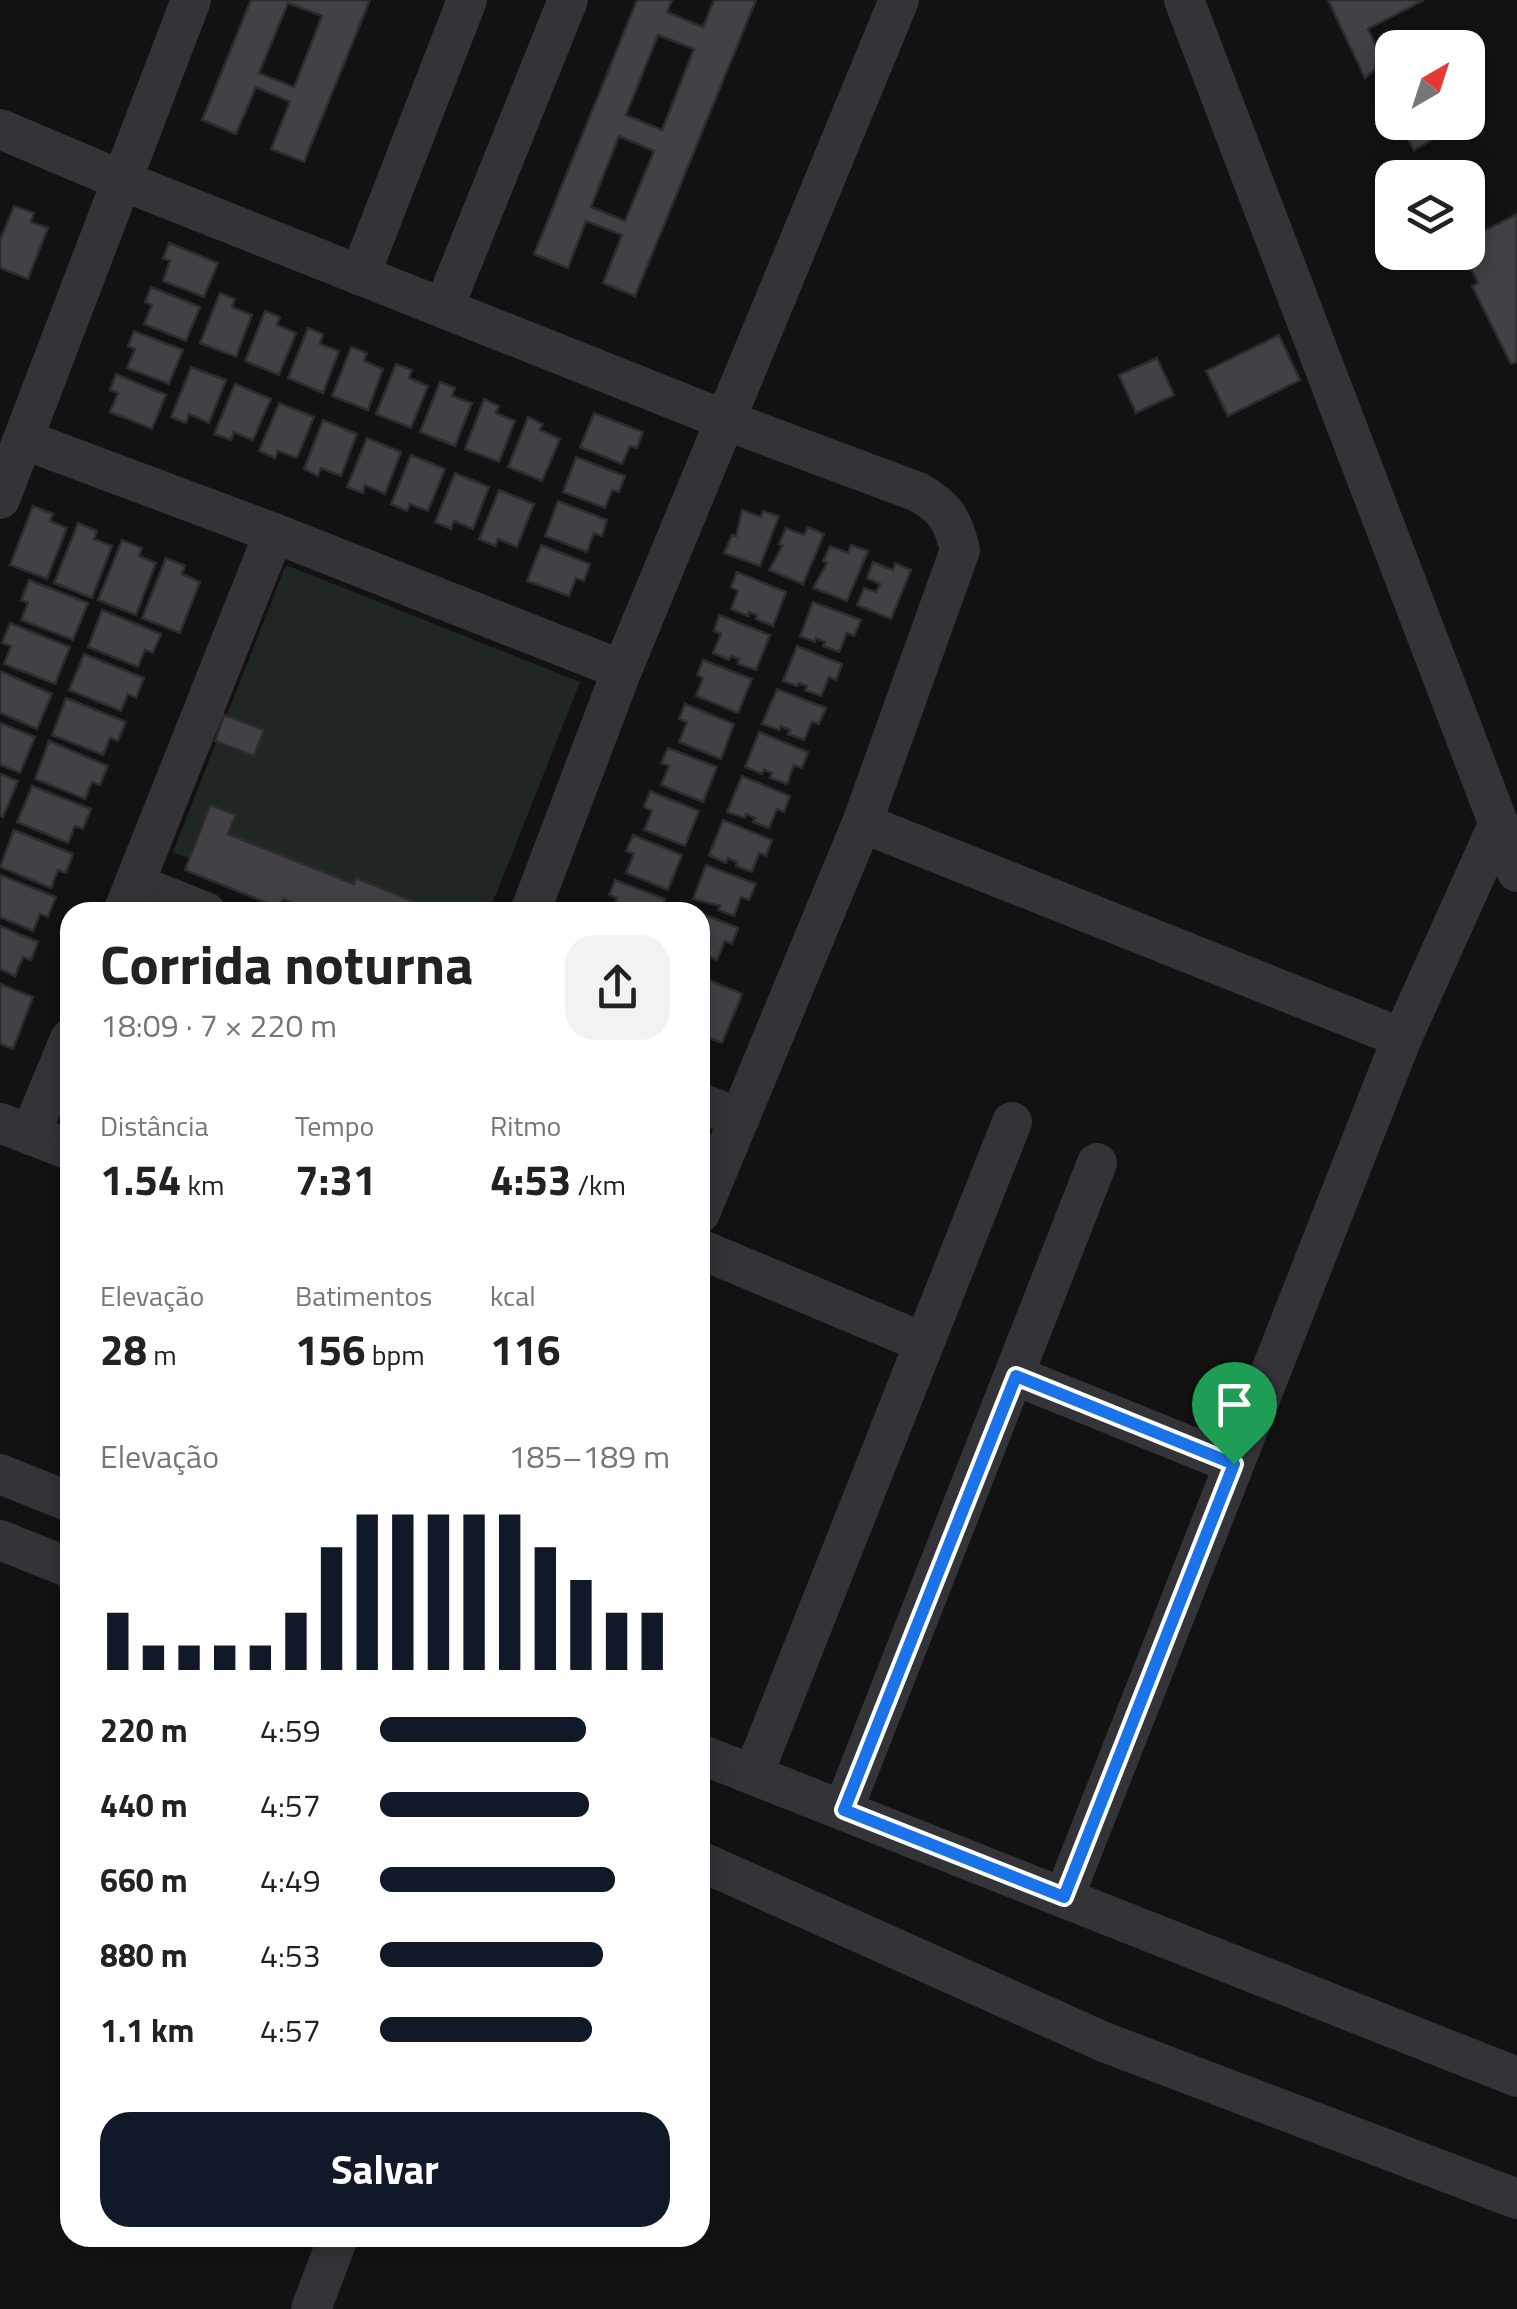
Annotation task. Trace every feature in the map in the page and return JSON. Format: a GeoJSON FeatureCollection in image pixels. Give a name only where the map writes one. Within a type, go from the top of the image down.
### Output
{"type":"FeatureCollection","features":[{"type":"Feature","properties":{"kind":"street"},"geometry":{"type":"LineString","coordinates":[[0,499],[191,0]]}},
{"type":"Feature","properties":{"kind":"street"},"geometry":{"type":"LineString","coordinates":[[360,275],[468,0]]}},
{"type":"Feature","properties":{"kind":"street"},"geometry":{"type":"LineString","coordinates":[[444,307],[568,0]]}},
{"type":"Feature","properties":{"kind":"street"},"geometry":{"type":"LineString","coordinates":[[534,902],[622,670],[900,0]]}},
{"type":"Feature","properties":{"kind":"street"},"geometry":{"type":"LineString","coordinates":[[1184,0],[1517,872]]}},
{"type":"Feature","properties":{"kind":"street"},"geometry":{"type":"LineString","coordinates":[[0,129],[725,420],[918,492],[940,504],[952,519],[960,550],[862,823],[710,1189]]}},
{"type":"Feature","properties":{"kind":"street"},"geometry":{"type":"LineString","coordinates":[[24,440],[622,670]]}},
{"type":"Feature","properties":{"kind":"street"},"geometry":{"type":"LineString","coordinates":[[129,898],[274,533]]}},
{"type":"Feature","properties":{"kind":"street"},"geometry":{"type":"LineString","coordinates":[[862,823],[1402,1038]]}},
{"type":"Feature","properties":{"kind":"street"},"geometry":{"type":"LineString","coordinates":[[1064,1897],[1402,1038],[1498,825]]}},
{"type":"Feature","properties":{"kind":"street"},"geometry":{"type":"LineString","coordinates":[[60,1055],[15,1129],[60,1146]]}},
{"type":"Feature","properties":{"kind":"street"},"geometry":{"type":"LineString","coordinates":[[710,1107],[740,1118]]}},
{"type":"Feature","properties":{"kind":"street"},"geometry":{"type":"LineString","coordinates":[[753,1775],[1012,1122]]}},
{"type":"Feature","properties":{"kind":"street"},"geometry":{"type":"LineString","coordinates":[[844,1810],[1097,1163]]}},
{"type":"Feature","properties":{"kind":"street"},"geometry":{"type":"LineString","coordinates":[[710,1253],[922,1342]]}},
{"type":"Feature","properties":{"kind":"street"},"geometry":{"type":"LineString","coordinates":[[1016,1376],[1234,1464]]}},
{"type":"Feature","properties":{"kind":"street"},"geometry":{"type":"LineString","coordinates":[[0,1474],[60,1498]]}},
{"type":"Feature","properties":{"kind":"street"},"geometry":{"type":"LineString","coordinates":[[0,1540],[60,1564]]}},
{"type":"Feature","properties":{"kind":"street"},"geometry":{"type":"LineString","coordinates":[[710,1758],[1517,2077]]}},
{"type":"Feature","properties":{"kind":"street"},"geometry":{"type":"LineString","coordinates":[[710,1866],[1104,2042],[1517,2199]]}},
{"type":"Feature","properties":{"kind":"street"},"geometry":{"type":"LineString","coordinates":[[311,2309],[335,2247]]}},
{"type":"Feature","properties":{"kind":"shaded area"},"geometry":{"type":"Polygon","coordinates":[[[286,565],[580,682],[493,902],[300,902],[173,852],[286,565]]]}},
{"type":"Feature","properties":{"kind":"building"},"geometry":{"type":"Polygon","coordinates":[[[251,0],[370,0],[304,162],[271,149],[290,102],[256,87],[236,134],[202,120],[251,0]],[[288,3],[259,73],[294,87],[322,16],[288,3]]]}},
{"type":"Feature","properties":{"kind":"building"},"geometry":{"type":"Polygon","coordinates":[[[637,0],[672,0],[667,12],[703,27],[714,0],[756,0],[635,296],[603,283],[622,235],[586,221],[568,268],[534,254],[637,0]],[[658,35],[626,115],[662,130],[694,49],[658,35]],[[619,136],[591,207],[625,221],[654,151],[619,136]]]}},
{"type":"Feature","properties":{"kind":"building"},"geometry":{"type":"Polygon","coordinates":[[[1328,0],[1424,0],[1368,29],[1375,43],[1375,70],[1365,78],[1328,0]]]}},
{"type":"Feature","properties":{"kind":"building"},"geometry":{"type":"Polygon","coordinates":[[[1408,140],[1432,140],[1414,150],[1408,140]]]}},
{"type":"Feature","properties":{"kind":"building"},"geometry":{"type":"Polygon","coordinates":[[[14,206],[34,213],[31,222],[48,228],[28,279],[0,268],[0,240],[14,206]]]}},
{"type":"Feature","properties":{"kind":"building"},"geometry":{"type":"Polygon","coordinates":[[[1517,214],[1517,362],[1511,364],[1472,286],[1478,283],[1471,270],[1485,270],[1485,230],[1517,214]]]}},
{"type":"Feature","properties":{"kind":"building"},"geometry":{"type":"Polygon","coordinates":[[[169,243],[218,263],[204,297],[163,281],[170,261],[163,258],[169,243]]]}},
{"type":"Feature","properties":{"kind":"building"},"geometry":{"type":"Polygon","coordinates":[[[151,287],[200,307],[186,341],[144,324],[152,305],[145,302],[151,287]]]}},
{"type":"Feature","properties":{"kind":"building"},"geometry":{"type":"Polygon","coordinates":[[[220,293],[235,299],[232,307],[252,315],[236,357],[200,343],[220,293]]]}},
{"type":"Feature","properties":{"kind":"building"},"geometry":{"type":"Polygon","coordinates":[[[265,311],[280,317],[277,325],[296,333],[279,375],[245,361],[265,311]]]}},
{"type":"Feature","properties":{"kind":"building"},"geometry":{"type":"Polygon","coordinates":[[[308,328],[323,334],[320,344],[339,351],[323,393],[288,378],[308,328]]]}},
{"type":"Feature","properties":{"kind":"building"},"geometry":{"type":"Polygon","coordinates":[[[134,331],[183,350],[169,384],[127,368],[135,349],[128,346],[134,331]]]}},
{"type":"Feature","properties":{"kind":"building"},"geometry":{"type":"Polygon","coordinates":[[[1279,335],[1300,380],[1228,416],[1206,371],[1279,335]]]}},
{"type":"Feature","properties":{"kind":"building"},"geometry":{"type":"Polygon","coordinates":[[[351,347],[367,353],[364,361],[383,369],[368,410],[332,396],[351,347]]]}},
{"type":"Feature","properties":{"kind":"building"},"geometry":{"type":"Polygon","coordinates":[[[1157,358],[1174,395],[1136,413],[1119,375],[1157,358]]]}},
{"type":"Feature","properties":{"kind":"building"},"geometry":{"type":"Polygon","coordinates":[[[396,364],[412,370],[409,378],[428,386],[411,428],[376,414],[396,364]]]}},
{"type":"Feature","properties":{"kind":"building"},"geometry":{"type":"Polygon","coordinates":[[[191,367],[226,380],[209,423],[189,414],[186,423],[171,417],[191,367]]]}},
{"type":"Feature","properties":{"kind":"building"},"geometry":{"type":"Polygon","coordinates":[[[116,374],[166,395],[152,429],[110,412],[118,393],[110,390],[116,374]]]}},
{"type":"Feature","properties":{"kind":"building"},"geometry":{"type":"Polygon","coordinates":[[[440,382],[455,388],[452,396],[472,403],[455,446],[420,432],[440,382]]]}},
{"type":"Feature","properties":{"kind":"building"},"geometry":{"type":"Polygon","coordinates":[[[235,384],[271,399],[253,440],[234,432],[231,440],[214,434],[235,384]]]}},
{"type":"Feature","properties":{"kind":"building"},"geometry":{"type":"Polygon","coordinates":[[[484,399],[499,406],[496,413],[515,421],[499,462],[465,449],[484,399]]]}},
{"type":"Feature","properties":{"kind":"building"},"geometry":{"type":"Polygon","coordinates":[[[279,403],[314,417],[297,458],[278,451],[275,458],[259,451],[279,403]]]}},
{"type":"Feature","properties":{"kind":"building"},"geometry":{"type":"Polygon","coordinates":[[[594,413],[643,432],[637,448],[630,446],[622,464],[580,447],[594,413]]]}},
{"type":"Feature","properties":{"kind":"building"},"geometry":{"type":"Polygon","coordinates":[[[528,417],[543,424],[540,430],[560,439],[542,481],[508,467],[528,417]]]}},
{"type":"Feature","properties":{"kind":"building"},"geometry":{"type":"Polygon","coordinates":[[[323,420],[357,434],[341,476],[321,468],[318,476],[304,469],[323,420]]]}},
{"type":"Feature","properties":{"kind":"building"},"geometry":{"type":"Polygon","coordinates":[[[367,438],[401,452],[385,494],[365,485],[363,493],[347,487],[367,438]]]}},
{"type":"Feature","properties":{"kind":"building"},"geometry":{"type":"Polygon","coordinates":[[[411,455],[445,469],[428,511],[410,504],[407,511],[391,504],[411,455]]]}},
{"type":"Feature","properties":{"kind":"building"},"geometry":{"type":"Polygon","coordinates":[[[576,457],[625,476],[619,492],[612,490],[605,508],[563,492],[576,457]]]}},
{"type":"Feature","properties":{"kind":"building"},"geometry":{"type":"Polygon","coordinates":[[[455,473],[489,487],[473,529],[454,521],[451,529],[435,522],[455,473]]]}},
{"type":"Feature","properties":{"kind":"building"},"geometry":{"type":"Polygon","coordinates":[[[499,490],[534,504],[517,547],[498,539],[495,546],[479,539],[499,490]]]}},
{"type":"Feature","properties":{"kind":"building"},"geometry":{"type":"Polygon","coordinates":[[[558,501],[607,520],[602,536],[594,533],[587,552],[545,536],[558,501]]]}},
{"type":"Feature","properties":{"kind":"building"},"geometry":{"type":"Polygon","coordinates":[[[33,506],[53,514],[50,521],[67,528],[47,579],[10,565],[33,506]]]}},
{"type":"Feature","properties":{"kind":"building"},"geometry":{"type":"Polygon","coordinates":[[[742,510],[761,517],[763,511],[779,516],[760,566],[724,553],[732,535],[736,536],[742,510]]]}},
{"type":"Feature","properties":{"kind":"building"},"geometry":{"type":"Polygon","coordinates":[[[78,523],[97,531],[94,539],[112,546],[92,598],[54,583],[78,523]]]}},
{"type":"Feature","properties":{"kind":"building"},"geometry":{"type":"Polygon","coordinates":[[[808,527],[824,534],[803,584],[769,570],[783,545],[779,544],[786,528],[804,535],[808,527]]]}},
{"type":"Feature","properties":{"kind":"building"},"geometry":{"type":"Polygon","coordinates":[[[122,540],[142,548],[139,556],[156,563],[136,615],[98,600],[122,540]]]}},
{"type":"Feature","properties":{"kind":"building"},"geometry":{"type":"Polygon","coordinates":[[[541,545],[590,564],[584,581],[576,578],[569,596],[527,581],[541,545]]]}},
{"type":"Feature","properties":{"kind":"building"},"geometry":{"type":"Polygon","coordinates":[[[851,545],[868,551],[847,601],[813,588],[827,563],[823,561],[830,546],[848,553],[851,545]]]}},
{"type":"Feature","properties":{"kind":"building"},"geometry":{"type":"Polygon","coordinates":[[[166,558],[185,566],[182,574],[200,582],[180,633],[142,618],[166,558]]]}},
{"type":"Feature","properties":{"kind":"building"},"geometry":{"type":"Polygon","coordinates":[[[873,562],[893,570],[895,563],[911,570],[891,619],[857,605],[864,588],[876,592],[880,584],[867,578],[873,562]]]}},
{"type":"Feature","properties":{"kind":"building"},"geometry":{"type":"Polygon","coordinates":[[[737,572],[786,592],[773,626],[756,619],[757,615],[731,609],[738,591],[731,587],[737,572]]]}},
{"type":"Feature","properties":{"kind":"building"},"geometry":{"type":"Polygon","coordinates":[[[29,580],[88,603],[73,640],[21,620],[28,603],[21,600],[29,580]]]}},
{"type":"Feature","properties":{"kind":"building"},"geometry":{"type":"Polygon","coordinates":[[[813,602],[861,620],[854,636],[847,633],[839,652],[823,646],[825,642],[816,638],[815,642],[800,636],[813,602]]]}},
{"type":"Feature","properties":{"kind":"building"},"geometry":{"type":"Polygon","coordinates":[[[102,610],[161,634],[153,653],[145,650],[138,667],[88,647],[102,610]]]}},
{"type":"Feature","properties":{"kind":"building"},"geometry":{"type":"Polygon","coordinates":[[[719,615],[770,635],[756,670],[738,664],[739,659],[731,656],[729,660],[713,653],[721,634],[714,631],[719,615]]]}},
{"type":"Feature","properties":{"kind":"building"},"geometry":{"type":"Polygon","coordinates":[[[10,623],[70,647],[55,684],[4,664],[11,646],[2,643],[10,623]]]}},
{"type":"Feature","properties":{"kind":"building"},"geometry":{"type":"Polygon","coordinates":[[[797,646],[842,664],[836,680],[829,677],[821,696],[805,690],[807,686],[783,681],[797,646]]]}},
{"type":"Feature","properties":{"kind":"building"},"geometry":{"type":"Polygon","coordinates":[[[84,654],[144,678],[136,698],[128,694],[121,711],[69,690],[84,654]]]}},
{"type":"Feature","properties":{"kind":"building"},"geometry":{"type":"Polygon","coordinates":[[[703,660],[752,679],[738,713],[696,696],[703,678],[697,675],[703,660]]]}},
{"type":"Feature","properties":{"kind":"building"},"geometry":{"type":"Polygon","coordinates":[[[0,671],[52,694],[37,729],[0,713],[0,671]]]}},
{"type":"Feature","properties":{"kind":"building"},"geometry":{"type":"Polygon","coordinates":[[[777,689],[826,708],[819,724],[812,722],[804,740],[788,734],[790,730],[781,726],[779,730],[762,724],[777,689]]]}},
{"type":"Feature","properties":{"kind":"building"},"geometry":{"type":"Polygon","coordinates":[[[66,698],[126,722],[118,741],[110,738],[103,755],[52,735],[66,698]]]}},
{"type":"Feature","properties":{"kind":"building"},"geometry":{"type":"Polygon","coordinates":[[[685,704],[734,724],[721,759],[679,742],[687,722],[679,719],[685,704]]]}},
{"type":"Feature","properties":{"kind":"building"},"geometry":{"type":"Polygon","coordinates":[[[224,715],[264,730],[254,756],[215,741],[224,715]]]}},
{"type":"Feature","properties":{"kind":"building"},"geometry":{"type":"Polygon","coordinates":[[[0,723],[35,737],[20,773],[0,765],[0,723]]]}},
{"type":"Feature","properties":{"kind":"building"},"geometry":{"type":"Polygon","coordinates":[[[759,732],[808,752],[802,768],[794,765],[787,784],[770,778],[772,773],[764,770],[762,774],[745,767],[759,732]]]}},
{"type":"Feature","properties":{"kind":"building"},"geometry":{"type":"Polygon","coordinates":[[[49,741],[108,766],[100,785],[92,782],[85,799],[35,779],[49,741]]]}},
{"type":"Feature","properties":{"kind":"building"},"geometry":{"type":"Polygon","coordinates":[[[668,748],[717,767],[703,802],[661,785],[669,766],[661,763],[668,748]]]}},
{"type":"Feature","properties":{"kind":"building"},"geometry":{"type":"Polygon","coordinates":[[[0,774],[18,781],[3,817],[0,816],[0,774]]]}},
{"type":"Feature","properties":{"kind":"building"},"geometry":{"type":"Polygon","coordinates":[[[742,776],[790,796],[784,812],[777,809],[769,828],[753,822],[755,818],[746,814],[745,818],[727,812],[742,776]]]}},
{"type":"Feature","properties":{"kind":"building"},"geometry":{"type":"Polygon","coordinates":[[[32,786],[91,809],[83,829],[75,826],[68,843],[17,822],[32,786]]]}},
{"type":"Feature","properties":{"kind":"building"},"geometry":{"type":"Polygon","coordinates":[[[650,791],[699,811],[685,846],[644,830],[652,811],[644,807],[650,791]]]}},
{"type":"Feature","properties":{"kind":"building"},"geometry":{"type":"Polygon","coordinates":[[[210,805],[236,815],[228,834],[354,884],[356,878],[416,902],[264,902],[185,870],[210,805]]]}},
{"type":"Feature","properties":{"kind":"building"},"geometry":{"type":"Polygon","coordinates":[[[723,820],[772,840],[766,856],[759,853],[752,872],[728,858],[726,863],[709,855],[723,820]]]}},
{"type":"Feature","properties":{"kind":"building"},"geometry":{"type":"Polygon","coordinates":[[[14,830],[73,854],[66,873],[58,870],[51,888],[0,867],[14,830]]]}},
{"type":"Feature","properties":{"kind":"building"},"geometry":{"type":"Polygon","coordinates":[[[633,835],[682,855],[668,890],[626,873],[634,854],[626,851],[633,835]]]}},
{"type":"Feature","properties":{"kind":"building"},"geometry":{"type":"Polygon","coordinates":[[[706,865],[756,884],[749,900],[741,897],[734,916],[718,910],[720,906],[693,899],[706,865]]]}},
{"type":"Feature","properties":{"kind":"building"},"geometry":{"type":"Polygon","coordinates":[[[0,875],[56,897],[48,917],[40,914],[33,931],[0,917],[0,875]]]}},
{"type":"Feature","properties":{"kind":"building"},"geometry":{"type":"Polygon","coordinates":[[[615,880],[665,899],[615,902],[617,898],[609,895],[615,880]]]}},
{"type":"Feature","properties":{"kind":"building"},"geometry":{"type":"Polygon","coordinates":[[[710,916],[738,928],[732,944],[725,941],[717,960],[710,957],[710,916]]]}},
{"type":"Feature","properties":{"kind":"building"},"geometry":{"type":"Polygon","coordinates":[[[0,926],[38,942],[31,960],[23,957],[15,976],[0,969],[0,926]]]}},
{"type":"Feature","properties":{"kind":"building"},"geometry":{"type":"Polygon","coordinates":[[[710,980],[742,994],[722,1043],[710,1038],[710,980]]]}},
{"type":"Feature","properties":{"kind":"building"},"geometry":{"type":"Polygon","coordinates":[[[0,984],[33,997],[13,1049],[0,1044],[0,984]]]}},
{"type":"Feature","properties":{"kind":"route"},"geometry":{"type":"LineString","coordinates":[[1016,1376],[1234,1464],[1064,1897],[844,1810],[1016,1376]]}}]}
